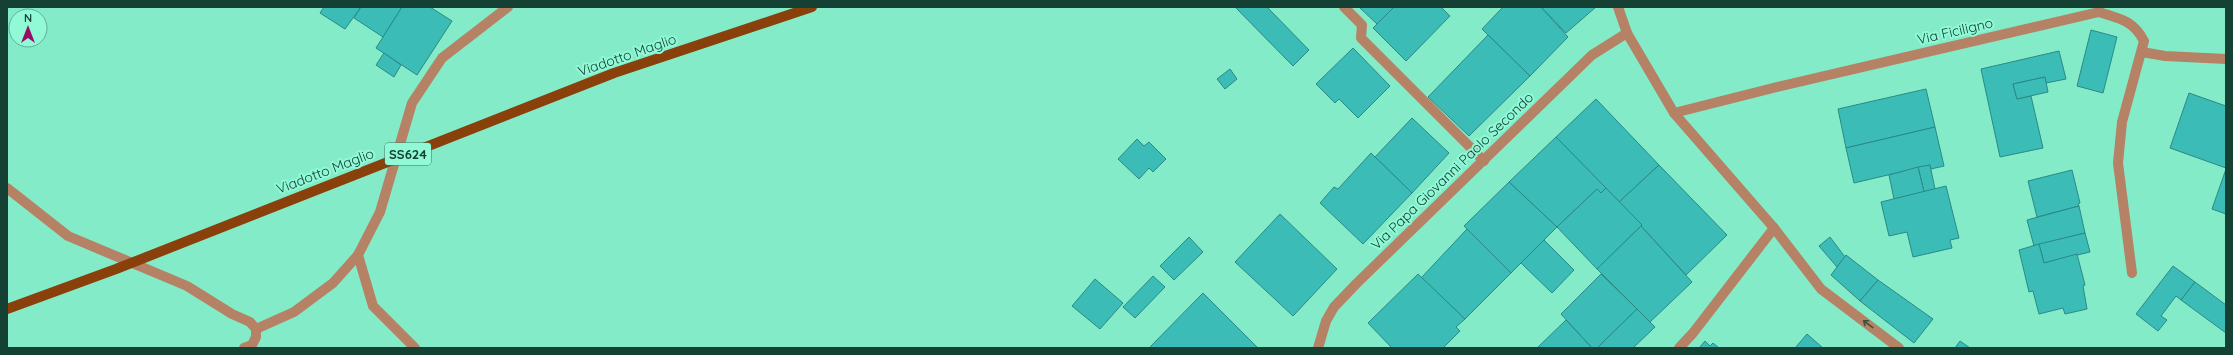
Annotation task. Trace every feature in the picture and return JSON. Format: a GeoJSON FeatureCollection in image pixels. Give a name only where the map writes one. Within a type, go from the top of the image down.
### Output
{"type":"FeatureCollection","features":[{"type":"Feature","properties":{"kind":"main road","name":"Viadotto Maglio"},"geometry":{"type":"LineString","coordinates":[[7,309],[116,269],[614,73],[812,7]]}},
{"type":"Feature","properties":{"kind":"street"},"geometry":{"type":"LineString","coordinates":[[256,329],[294,312],[333,283],[358,255],[380,212],[412,103],[442,58],[508,7]]}},
{"type":"Feature","properties":{"kind":"street"},"geometry":{"type":"LineString","coordinates":[[1344,7],[1362,25],[1361,38],[1484,161]]}},
{"type":"Feature","properties":{"kind":"street"},"geometry":{"type":"LineString","coordinates":[[1618,7],[1628,33],[1674,113],[1774,228],[1821,289],[1899,348]]}},
{"type":"Feature","properties":{"kind":"street","name":"Via Ficiligno"},"geometry":{"type":"LineString","coordinates":[[1674,113],[1777,87],[2099,12],[2124,20],[2138,29],[2144,41],[2122,122],[2118,163],[2132,273]]}},
{"type":"Feature","properties":{"kind":"street","name":"Via Papa Giovanni Paolo Secondo"},"geometry":{"type":"LineString","coordinates":[[1318,348],[1326,322],[1334,307],[1592,55],[1628,33]]}},
{"type":"Feature","properties":{"kind":"street"},"geometry":{"type":"LineString","coordinates":[[2142,52],[2164,56],[2226,59]]}},
{"type":"Feature","properties":{"kind":"street"},"geometry":{"type":"LineString","coordinates":[[7,188],[68,236],[187,286],[232,314],[250,322],[256,329],[256,337],[252,345],[244,348]]}},
{"type":"Feature","properties":{"kind":"street"},"geometry":{"type":"LineString","coordinates":[[1679,348],[1693,333],[1774,228]]}},
{"type":"Feature","properties":{"kind":"street"},"geometry":{"type":"LineString","coordinates":[[358,255],[373,306],[415,348]]}},
{"type":"Feature","properties":{"kind":"building"},"geometry":{"type":"Polygon","coordinates":[[[324,7],[361,7],[345,29],[320,13],[324,7]]]}},
{"type":"Feature","properties":{"kind":"building"},"geometry":{"type":"Polygon","coordinates":[[[361,7],[402,7],[383,37],[354,18],[361,7]]]}},
{"type":"Feature","properties":{"kind":"building"},"geometry":{"type":"Polygon","coordinates":[[[402,7],[430,7],[452,21],[417,75],[376,48],[402,7]]]}},
{"type":"Feature","properties":{"kind":"building"},"geometry":{"type":"Polygon","coordinates":[[[1235,7],[1267,7],[1309,50],[1293,66],[1235,7]]]}},
{"type":"Feature","properties":{"kind":"building"},"geometry":{"type":"Polygon","coordinates":[[[1359,7],[1394,7],[1377,24],[1359,7]]]}},
{"type":"Feature","properties":{"kind":"building"},"geometry":{"type":"Polygon","coordinates":[[[1394,7],[1441,7],[1450,16],[1406,61],[1373,28],[1394,7]]]}},
{"type":"Feature","properties":{"kind":"building"},"geometry":{"type":"Polygon","coordinates":[[[1503,7],[1541,7],[1568,37],[1530,76],[1482,29],[1503,7]]]}},
{"type":"Feature","properties":{"kind":"building"},"geometry":{"type":"Polygon","coordinates":[[[1541,7],[1596,7],[1566,33],[1541,7]]]}},
{"type":"Feature","properties":{"kind":"building"},"geometry":{"type":"Polygon","coordinates":[[[2091,30],[2117,37],[2103,93],[2077,86],[2091,30]]]}},
{"type":"Feature","properties":{"kind":"building"},"geometry":{"type":"Polygon","coordinates":[[[1488,35],[1530,76],[1469,136],[1428,97],[1488,35]]]}},
{"type":"Feature","properties":{"kind":"building"},"geometry":{"type":"Polygon","coordinates":[[[1353,48],[1390,86],[1358,118],[1339,99],[1335,103],[1316,84],[1353,48]]]}},
{"type":"Feature","properties":{"kind":"building"},"geometry":{"type":"Polygon","coordinates":[[[2059,51],[2066,79],[2046,83],[2045,77],[2013,84],[2017,99],[2031,96],[2043,148],[2000,157],[1981,69],[2059,51]]]}},
{"type":"Feature","properties":{"kind":"building"},"geometry":{"type":"Polygon","coordinates":[[[384,53],[401,65],[394,77],[376,65],[384,53]]]}},
{"type":"Feature","properties":{"kind":"building"},"geometry":{"type":"Polygon","coordinates":[[[1230,69],[1237,79],[1225,89],[1217,79],[1230,69]]]}},
{"type":"Feature","properties":{"kind":"building"},"geometry":{"type":"Polygon","coordinates":[[[2045,77],[2048,92],[2017,99],[2013,84],[2045,77]]]}},
{"type":"Feature","properties":{"kind":"building"},"geometry":{"type":"Polygon","coordinates":[[[1926,89],[1935,127],[1846,148],[1838,109],[1926,89]]]}},
{"type":"Feature","properties":{"kind":"building"},"geometry":{"type":"Polygon","coordinates":[[[2189,93],[2226,106],[2226,168],[2170,148],[2189,93]]]}},
{"type":"Feature","properties":{"kind":"building"},"geometry":{"type":"Polygon","coordinates":[[[1596,99],[1659,165],[1619,202],[1556,137],[1596,99]]]}},
{"type":"Feature","properties":{"kind":"building"},"geometry":{"type":"Polygon","coordinates":[[[1412,118],[1449,153],[1412,193],[1375,157],[1412,118]]]}},
{"type":"Feature","properties":{"kind":"building"},"geometry":{"type":"Polygon","coordinates":[[[1935,127],[1944,166],[1931,169],[1930,165],[1854,183],[1846,148],[1935,127]]]}},
{"type":"Feature","properties":{"kind":"building"},"geometry":{"type":"Polygon","coordinates":[[[1556,137],[1606,188],[1601,193],[1597,189],[1557,227],[1509,182],[1556,137]]]}},
{"type":"Feature","properties":{"kind":"building"},"geometry":{"type":"Polygon","coordinates":[[[1137,139],[1144,146],[1149,142],[1166,159],[1153,172],[1149,168],[1139,179],[1118,159],[1137,139]]]}},
{"type":"Feature","properties":{"kind":"building"},"geometry":{"type":"Polygon","coordinates":[[[1371,153],[1412,193],[1363,244],[1320,203],[1334,187],[1338,189],[1371,153]]]}},
{"type":"Feature","properties":{"kind":"building"},"geometry":{"type":"Polygon","coordinates":[[[1659,165],[1727,235],[1686,275],[1619,202],[1659,165]]]}},
{"type":"Feature","properties":{"kind":"building"},"geometry":{"type":"Polygon","coordinates":[[[1930,165],[1935,189],[1924,192],[1918,167],[1930,165]]]}},
{"type":"Feature","properties":{"kind":"building"},"geometry":{"type":"Polygon","coordinates":[[[1918,167],[1924,192],[1894,199],[1889,175],[1918,167]]]}},
{"type":"Feature","properties":{"kind":"building"},"geometry":{"type":"Polygon","coordinates":[[[2226,169],[2226,214],[2212,209],[2226,169]]]}},
{"type":"Feature","properties":{"kind":"building"},"geometry":{"type":"Polygon","coordinates":[[[2072,170],[2080,203],[2078,204],[2079,206],[2037,217],[2028,181],[2072,170]]]}},
{"type":"Feature","properties":{"kind":"building"},"geometry":{"type":"Polygon","coordinates":[[[1509,182],[1557,227],[1511,273],[1464,226],[1509,182]]]}},
{"type":"Feature","properties":{"kind":"building"},"geometry":{"type":"Polygon","coordinates":[[[1946,186],[1959,238],[1950,240],[1952,248],[1913,257],[1907,232],[1889,236],[1881,202],[1946,186]]]}},
{"type":"Feature","properties":{"kind":"building"},"geometry":{"type":"Polygon","coordinates":[[[1606,188],[1642,225],[1597,269],[1557,227],[1597,189],[1601,193],[1606,188]]]}},
{"type":"Feature","properties":{"kind":"building"},"geometry":{"type":"Polygon","coordinates":[[[2079,206],[2085,233],[2034,246],[2027,220],[2079,206]]]}},
{"type":"Feature","properties":{"kind":"building"},"geometry":{"type":"Polygon","coordinates":[[[1280,214],[1337,269],[1293,316],[1235,262],[1280,214]]]}},
{"type":"Feature","properties":{"kind":"building"},"geometry":{"type":"Polygon","coordinates":[[[1641,226],[1692,282],[1650,322],[1597,269],[1641,226]]]}},
{"type":"Feature","properties":{"kind":"building"},"geometry":{"type":"Polygon","coordinates":[[[1467,229],[1511,273],[1465,319],[1421,278],[1467,229]]]}},
{"type":"Feature","properties":{"kind":"building"},"geometry":{"type":"Polygon","coordinates":[[[2085,233],[2090,252],[2044,263],[2039,244],[2085,233]]]}},
{"type":"Feature","properties":{"kind":"building"},"geometry":{"type":"Polygon","coordinates":[[[1189,237],[1203,252],[1174,280],[1160,266],[1189,237]]]}},
{"type":"Feature","properties":{"kind":"building"},"geometry":{"type":"Polygon","coordinates":[[[1830,237],[1845,257],[1837,267],[1819,246],[1830,237]]]}},
{"type":"Feature","properties":{"kind":"building"},"geometry":{"type":"Polygon","coordinates":[[[1544,240],[1574,270],[1552,293],[1521,263],[1544,240]]]}},
{"type":"Feature","properties":{"kind":"building"},"geometry":{"type":"Polygon","coordinates":[[[2039,244],[2044,263],[2077,254],[2085,285],[2083,286],[2087,309],[2065,314],[2063,308],[2039,314],[2033,291],[2029,292],[2019,250],[2039,244]]]}},
{"type":"Feature","properties":{"kind":"building"},"geometry":{"type":"Polygon","coordinates":[[[1846,255],[1878,280],[1860,301],[1831,275],[1846,255]]]}},
{"type":"Feature","properties":{"kind":"building"},"geometry":{"type":"Polygon","coordinates":[[[2173,266],[2195,282],[2181,300],[2176,296],[2161,316],[2167,320],[2158,331],[2136,314],[2173,266]]]}},
{"type":"Feature","properties":{"kind":"building"},"geometry":{"type":"Polygon","coordinates":[[[1418,274],[1465,319],[1456,327],[1460,331],[1443,348],[1392,348],[1368,323],[1418,274]]]}},
{"type":"Feature","properties":{"kind":"building"},"geometry":{"type":"Polygon","coordinates":[[[1601,274],[1637,309],[1597,348],[1592,348],[1561,314],[1601,274]]]}},
{"type":"Feature","properties":{"kind":"building"},"geometry":{"type":"Polygon","coordinates":[[[1153,276],[1165,287],[1135,318],[1123,307],[1153,276]]]}},
{"type":"Feature","properties":{"kind":"building"},"geometry":{"type":"Polygon","coordinates":[[[1095,279],[1123,303],[1100,329],[1072,306],[1095,279]]]}},
{"type":"Feature","properties":{"kind":"building"},"geometry":{"type":"Polygon","coordinates":[[[1878,280],[1933,319],[1914,343],[1860,301],[1878,280]]]}},
{"type":"Feature","properties":{"kind":"building"},"geometry":{"type":"Polygon","coordinates":[[[2195,282],[2226,305],[2226,333],[2181,300],[2195,282]]]}},
{"type":"Feature","properties":{"kind":"building"},"geometry":{"type":"Polygon","coordinates":[[[1203,293],[1258,348],[1149,348],[1203,293]]]}},
{"type":"Feature","properties":{"kind":"building"},"geometry":{"type":"Polygon","coordinates":[[[1637,309],[1655,327],[1633,348],[1597,348],[1637,309]]]}},
{"type":"Feature","properties":{"kind":"building"},"geometry":{"type":"Polygon","coordinates":[[[1566,320],[1592,348],[1537,348],[1566,320]]]}},
{"type":"Feature","properties":{"kind":"building"},"geometry":{"type":"Polygon","coordinates":[[[1807,334],[1823,348],[1795,348],[1807,334]]]}},
{"type":"Feature","properties":{"kind":"building"},"geometry":{"type":"Polygon","coordinates":[[[1705,341],[1710,346],[1713,343],[1719,348],[1699,348],[1705,341]]]}},
{"type":"Feature","properties":{"kind":"building"},"geometry":{"type":"Polygon","coordinates":[[[1960,341],[1970,348],[1955,348],[1960,341]]]}}]}
